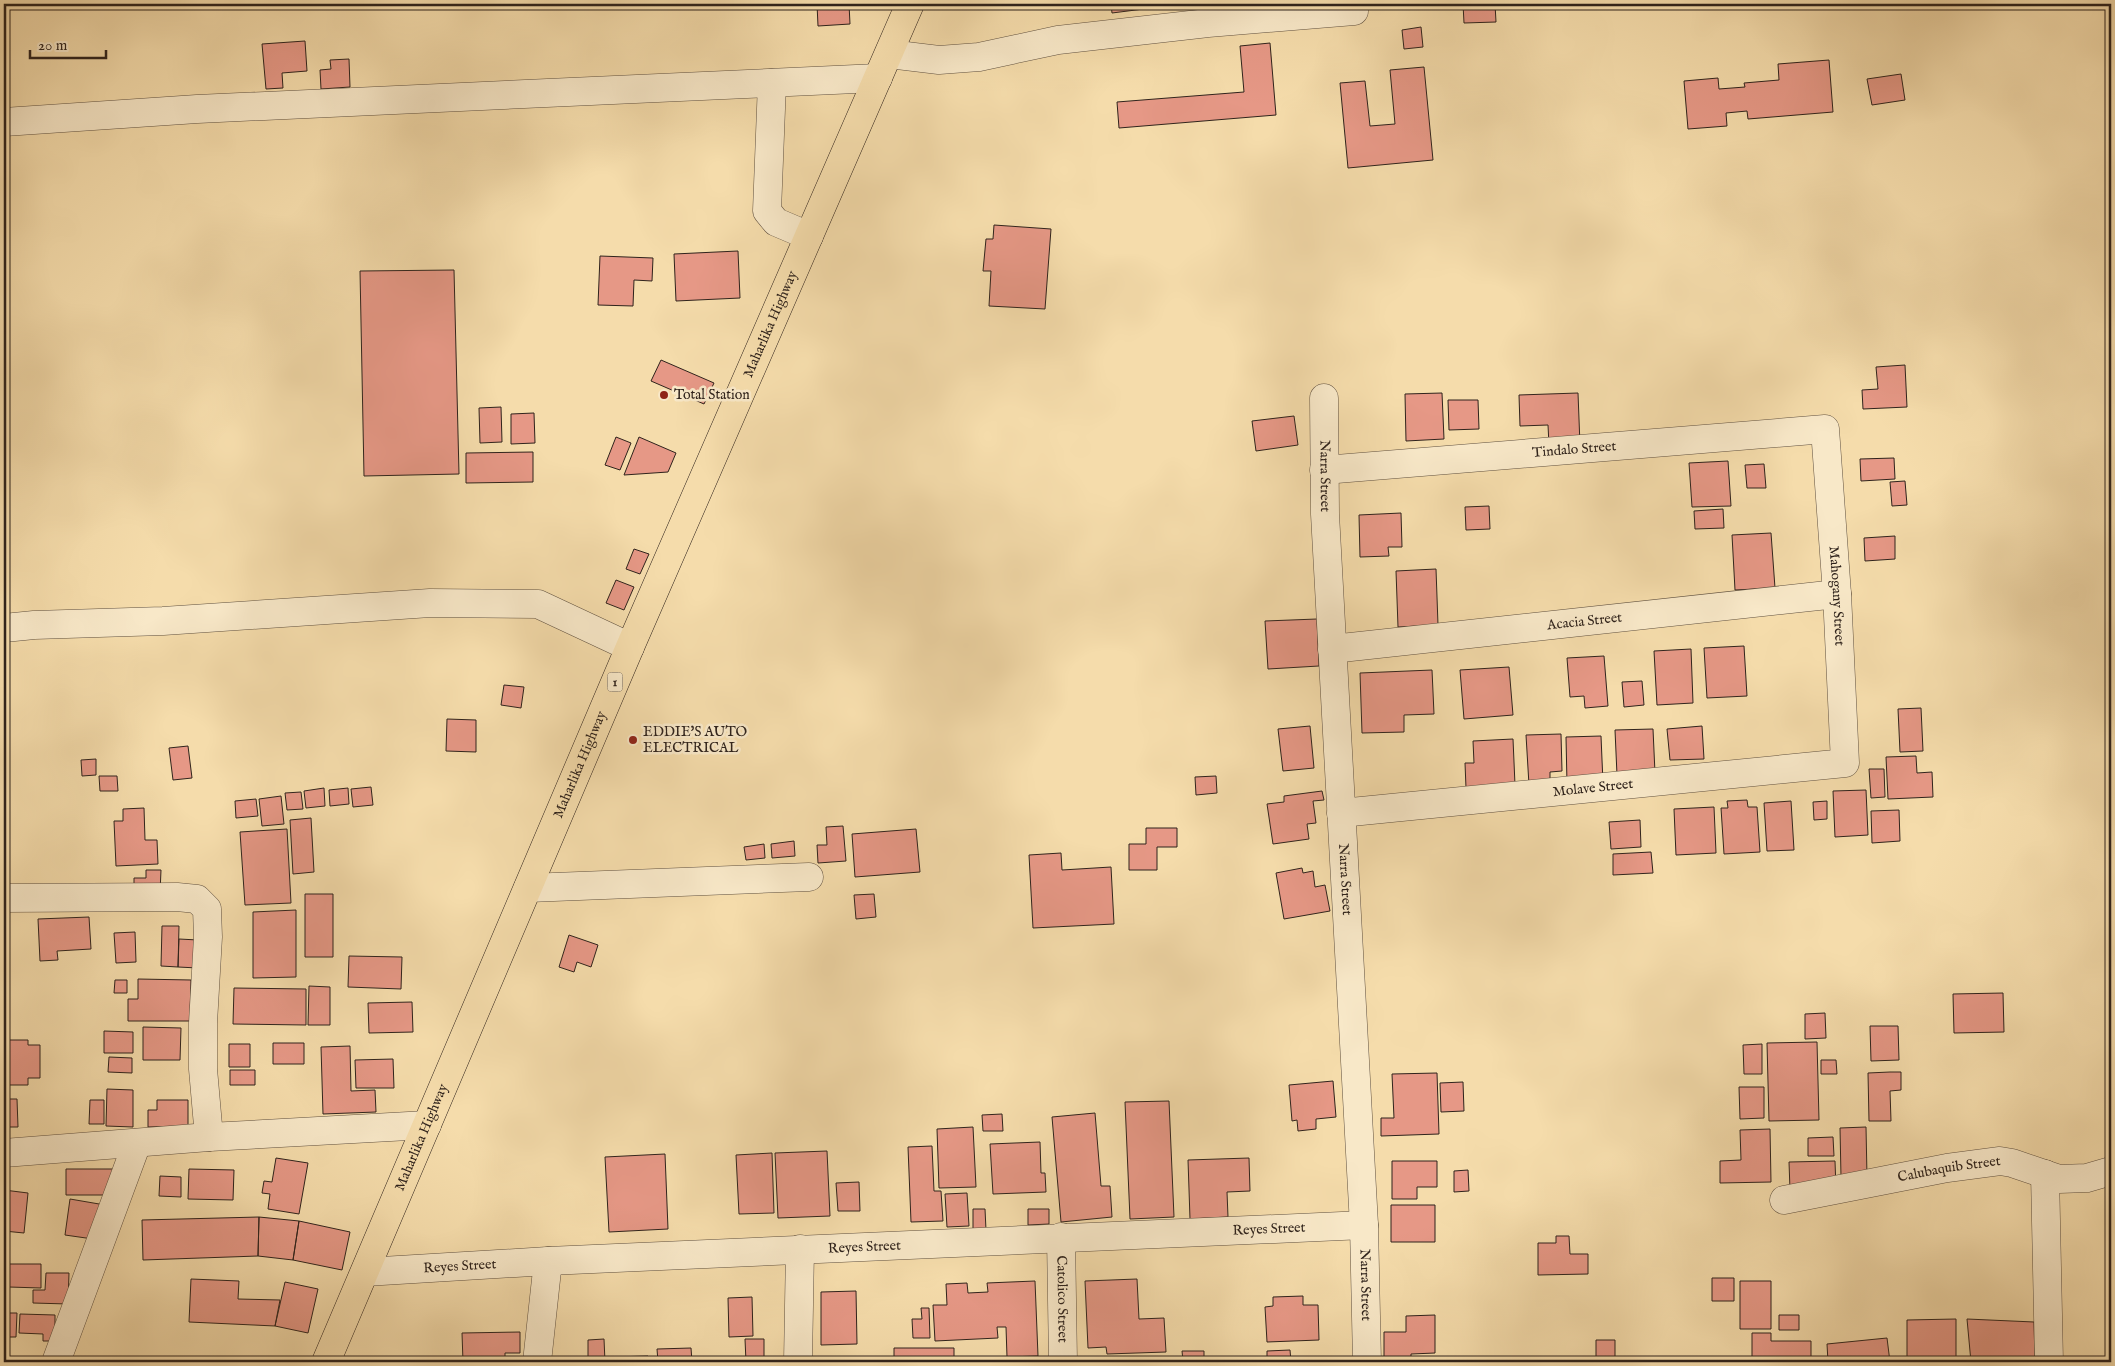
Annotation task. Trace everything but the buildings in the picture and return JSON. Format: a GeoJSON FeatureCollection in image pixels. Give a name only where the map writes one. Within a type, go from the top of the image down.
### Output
{"type":"FeatureCollection","features":[{"type":"Feature","properties":{"kind":"highway","name":"Maharlika Highway"},"geometry":{"type":"LineString","coordinates":[[326,1362],[630,647],[910,4]]}},
{"type":"Feature","properties":{"kind":"street"},"geometry":{"type":"LineString","coordinates":[[4,122],[197,109],[772,83],[884,66],[971,57],[1058,40],[1208,23],[1354,11]]}},
{"type":"Feature","properties":{"kind":"street"},"geometry":{"type":"LineString","coordinates":[[772,83],[767,211],[776,222],[809,236]]}},
{"type":"Feature","properties":{"kind":"street","name":"Narra Street"},"geometry":{"type":"LineString","coordinates":[[1324,398],[1324,470],[1364,1224],[1367,1362]]}},
{"type":"Feature","properties":{"kind":"street","name":"Tindalo Street"},"geometry":{"type":"LineString","coordinates":[[1324,470],[1825,429]]}},
{"type":"Feature","properties":{"kind":"street","name":"Mahogany Street"},"geometry":{"type":"LineString","coordinates":[[1825,429],[1837,594],[1845,763]]}},
{"type":"Feature","properties":{"kind":"street","name":"Acacia Street"},"geometry":{"type":"LineString","coordinates":[[1332,648],[1837,594]]}},
{"type":"Feature","properties":{"kind":"street"},"geometry":{"type":"LineString","coordinates":[[4,628],[34,625],[163,621],[430,604],[538,604],[630,647]]}},
{"type":"Feature","properties":{"kind":"street","name":"Molave Street"},"geometry":{"type":"LineString","coordinates":[[1342,813],[1845,763]]}},
{"type":"Feature","properties":{"kind":"street"},"geometry":{"type":"LineString","coordinates":[[528,888],[808,877]]}},
{"type":"Feature","properties":{"kind":"street"},"geometry":{"type":"LineString","coordinates":[[4,898],[178,897],[197,899],[203,904],[206,909],[208,937],[203,1023],[203,1070],[209,1137]]}},
{"type":"Feature","properties":{"kind":"street"},"geometry":{"type":"LineString","coordinates":[[4,1153],[209,1137],[427,1125]]}},
{"type":"Feature","properties":{"kind":"street"},"geometry":{"type":"LineString","coordinates":[[56,1362],[137,1143]]}},
{"type":"Feature","properties":{"kind":"street","name":"Calubaquib Street"},"geometry":{"type":"LineString","coordinates":[[1784,1200],[1947,1168],[2000,1161],[2012,1163],[2059,1179],[2075,1180],[2111,1171]]}},
{"type":"Feature","properties":{"kind":"street"},"geometry":{"type":"LineString","coordinates":[[2045,1174],[2049,1362]]}},
{"type":"Feature","properties":{"kind":"street","name":"Reyes Street"},"geometry":{"type":"LineString","coordinates":[[365,1272],[548,1261],[1364,1224]]}},
{"type":"Feature","properties":{"kind":"street","name":"Catolico Street"},"geometry":{"type":"LineString","coordinates":[[1062,1237],[1063,1362]]}},
{"type":"Feature","properties":{"kind":"street"},"geometry":{"type":"LineString","coordinates":[[798,1362],[800,1249]]}},
{"type":"Feature","properties":{"kind":"street"},"geometry":{"type":"LineString","coordinates":[[537,1362],[548,1261]]}},
{"type":"Feature","properties":{"kind":"place","name":"Total Station"},"geometry":{"type":"Point","coordinates":[664,395]}},
{"type":"Feature","properties":{"kind":"place","name":"EDDIE'S AUTO ELECTRICAL"},"geometry":{"type":"Point","coordinates":[633,740]}}]}
